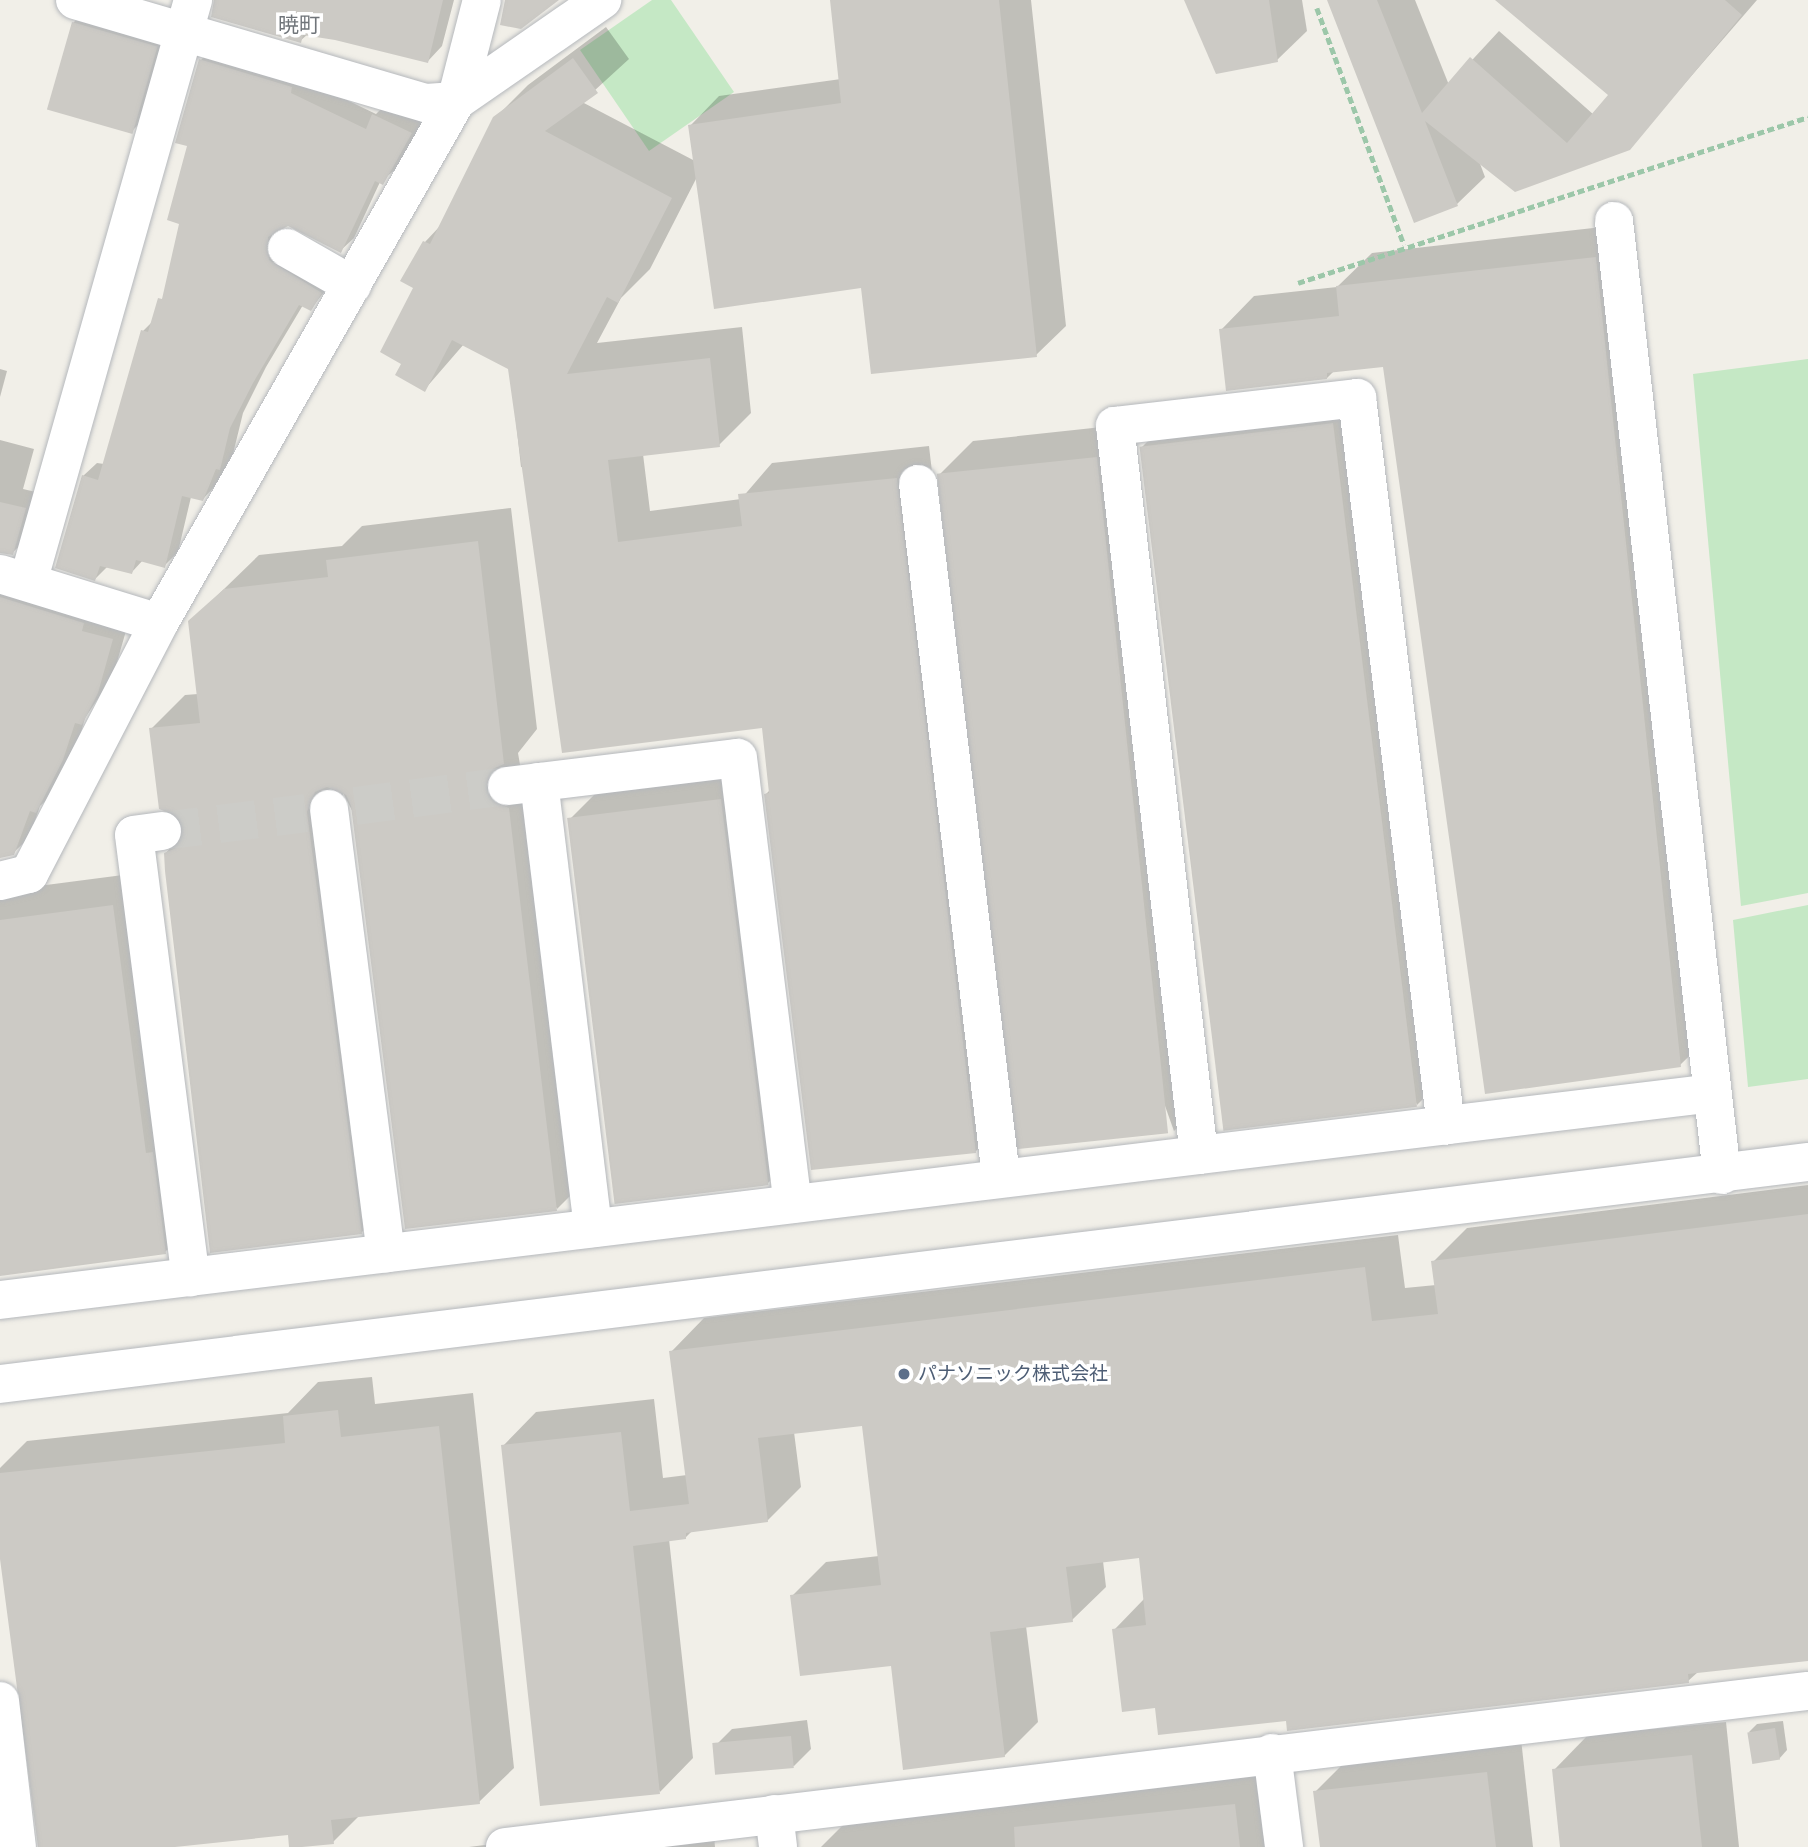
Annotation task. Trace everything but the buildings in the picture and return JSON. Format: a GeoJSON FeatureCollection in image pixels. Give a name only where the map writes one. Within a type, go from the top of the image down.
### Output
{"type":"FeatureCollection","features":[{"type":"Feature","properties":{"kind":"street"},"geometry":{"type":"LineString","coordinates":[[75,0],[188,16],[426,103],[456,101],[602,0]]}},
{"type":"Feature","properties":{"kind":"street"},"geometry":{"type":"LineString","coordinates":[[0,881],[29,874],[159,623],[456,101],[482,0]]}},
{"type":"Feature","properties":{"kind":"street"},"geometry":{"type":"LineString","coordinates":[[159,623],[14,578],[188,16]]}},
{"type":"Feature","properties":{"kind":"street"},"geometry":{"type":"LineString","coordinates":[[1614,221],[1722,1175]]}},
{"type":"Feature","properties":{"kind":"street"},"geometry":{"type":"LineString","coordinates":[[287,248],[352,285]]}},
{"type":"Feature","properties":{"kind":"street"},"geometry":{"type":"LineString","coordinates":[[1199,1155],[1115,426],[1357,398],[1446,1126]]}},
{"type":"Feature","properties":{"kind":"street"},"geometry":{"type":"LineString","coordinates":[[918,484],[1001,1177]]}},
{"type":"Feature","properties":{"kind":"street"},"geometry":{"type":"LineString","coordinates":[[593,1228],[523,784],[738,758],[793,1204]]}},
{"type":"Feature","properties":{"kind":"street"},"geometry":{"type":"LineString","coordinates":[[330,809],[386,1253]]}},
{"type":"Feature","properties":{"kind":"street"},"geometry":{"type":"LineString","coordinates":[[162,831],[134,835],[191,1277]]}},
{"type":"Feature","properties":{"kind":"street"},"geometry":{"type":"LineString","coordinates":[[0,1300],[1713,1093]]}},
{"type":"Feature","properties":{"kind":"street"},"geometry":{"type":"LineString","coordinates":[[0,1384],[1722,1175],[1808,1162]]}},
{"type":"Feature","properties":{"kind":"street"},"geometry":{"type":"LineString","coordinates":[[505,1847],[776,1830],[1272,1754],[1808,1691]]}},
{"type":"Feature","properties":{"kind":"street"},"geometry":{"type":"LineString","coordinates":[[0,1701],[17,1847]]}},
{"type":"Feature","properties":{"kind":"street"},"geometry":{"type":"LineString","coordinates":[[1272,1754],[1284,1847]]}},
{"type":"Feature","properties":{"kind":"path"},"geometry":{"type":"LineString","coordinates":[[1317,8],[1404,245]]}},
{"type":"Feature","properties":{"kind":"path"},"geometry":{"type":"LineString","coordinates":[[1298,283],[1404,245],[1808,117]]}},
{"type":"Feature","properties":{"kind":"green space"},"geometry":{"type":"Polygon","coordinates":[[[652,0],[671,0],[734,92],[649,151],[580,50],[652,0]]]}},
{"type":"Feature","properties":{"kind":"green space"},"geometry":{"type":"Polygon","coordinates":[[[1808,359],[1808,893],[1741,906],[1693,374],[1808,359]]]}},
{"type":"Feature","properties":{"kind":"green space"},"geometry":{"type":"Polygon","coordinates":[[[1808,905],[1808,1079],[1748,1087],[1733,920],[1808,905]]]}},
{"type":"Feature","properties":{"kind":"tunnel"},"geometry":{"type":"LineString","coordinates":[[355,806],[507,786]]}},
{"type":"Feature","properties":{"kind":"tunnel"},"geometry":{"type":"LineString","coordinates":[[162,831],[306,813]]}},
{"type":"Feature","properties":{"kind":"place","name":"パナソニック株式会社"},"geometry":{"type":"Point","coordinates":[904,1374]}},
{"type":"Feature","properties":{"kind":"district","name":"暁町"},"geometry":{"type":"Point","coordinates":[299,24]}}]}
